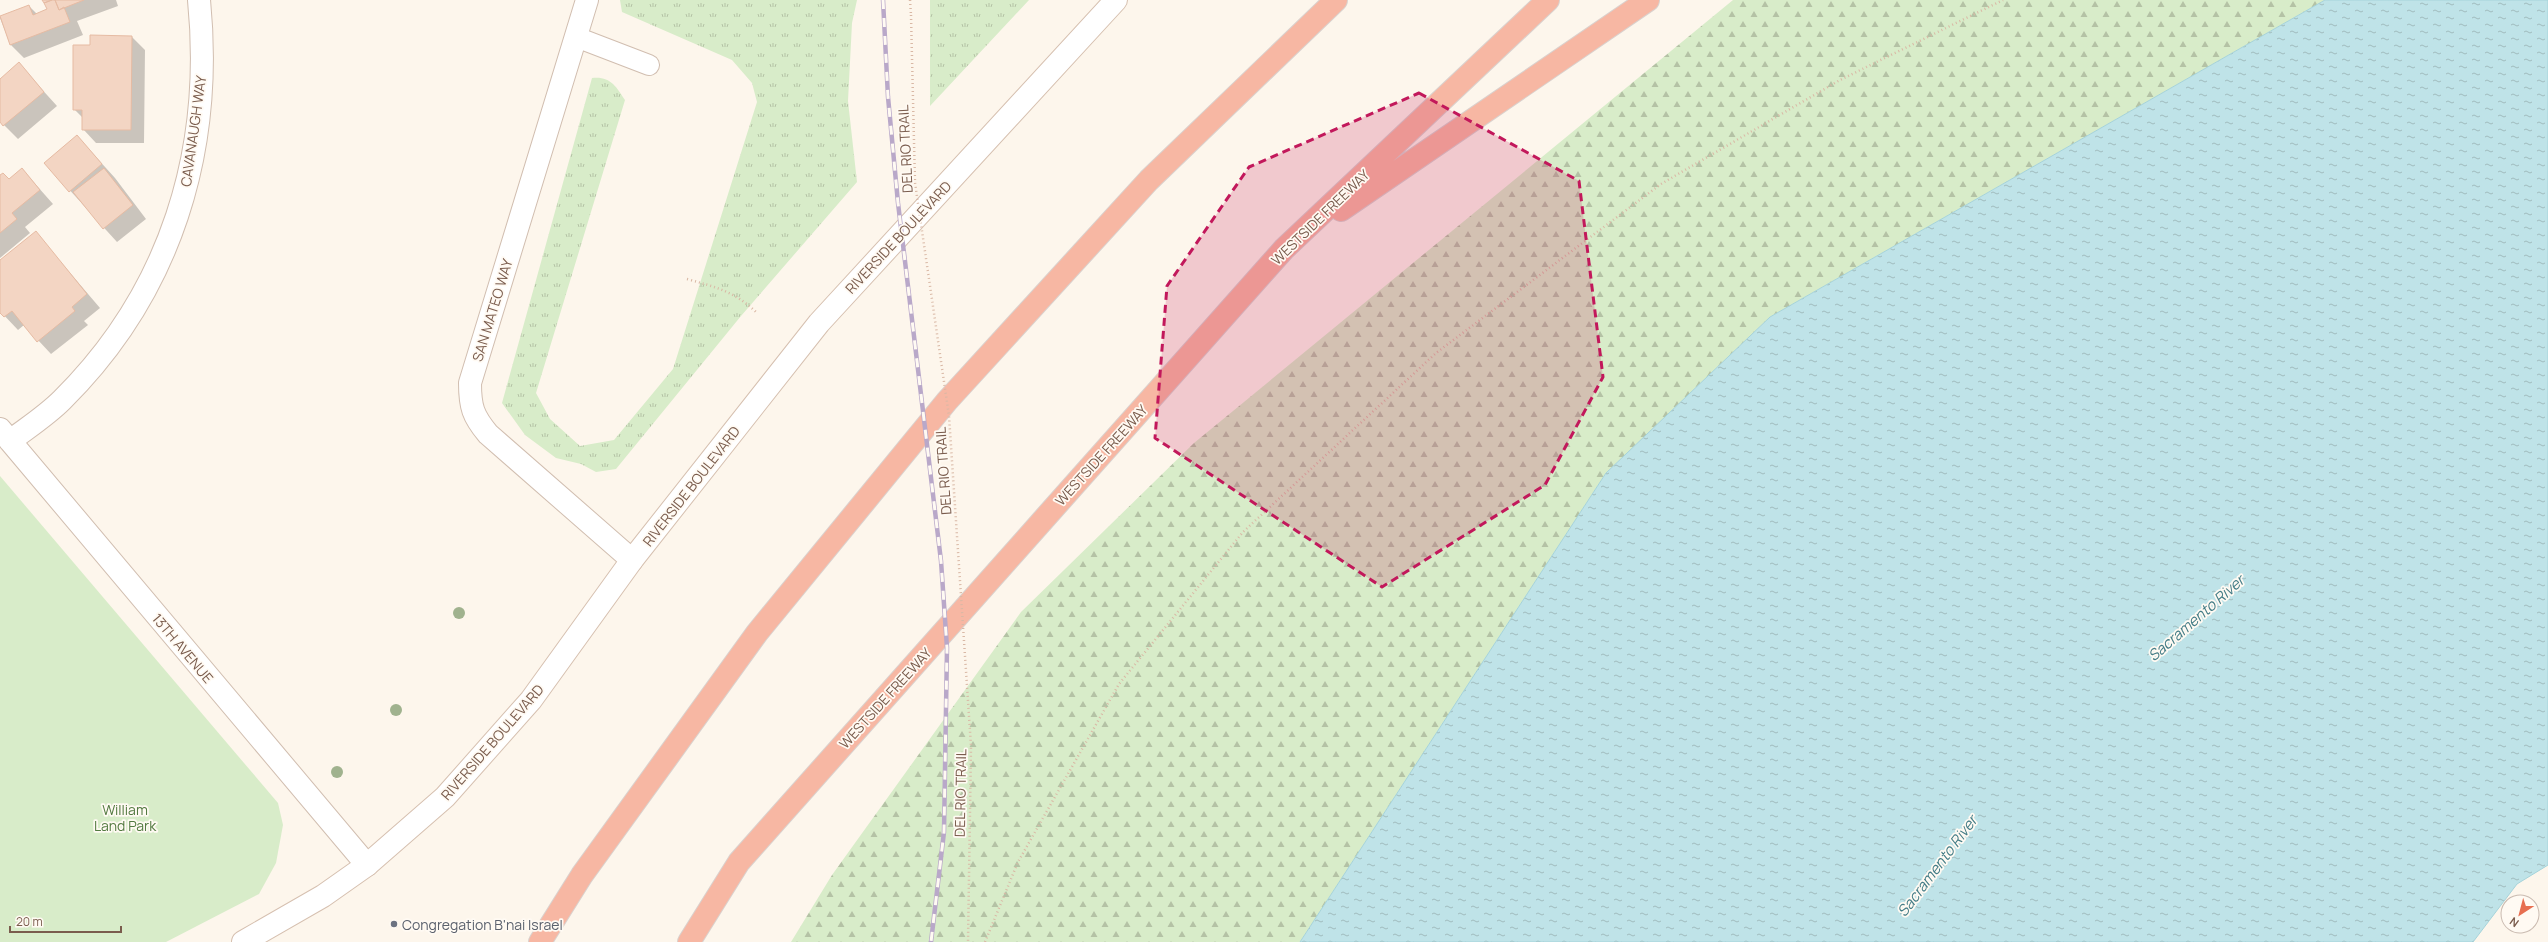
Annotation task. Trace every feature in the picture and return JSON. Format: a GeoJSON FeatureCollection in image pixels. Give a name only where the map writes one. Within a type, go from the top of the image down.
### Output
{"type":"FeatureCollection","features":[{"type":"Feature","properties":{"kind":"highway"},"geometry":{"type":"LineString","coordinates":[[540,942],[582,875],[757,633],[947,401],[1149,180],[1336,0]]}},
{"type":"Feature","properties":{"kind":"highway","name":"WESTSIDE FREEWAY"},"geometry":{"type":"LineString","coordinates":[[688,942],[739,862],[1284,249],[1548,0]]}},
{"type":"Feature","properties":{"kind":"highway"},"geometry":{"type":"LineString","coordinates":[[1284,249],[1648,0]]}},
{"type":"Feature","properties":{"kind":"street","name":"CAVANAUGH WAY"},"geometry":{"type":"LineString","coordinates":[[5,435],[61,400],[92,367],[134,309],[164,252],[182,202],[195,135],[202,60],[199,0]]}},
{"type":"Feature","properties":{"kind":"street","name":"SAN MATEO WAY"},"geometry":{"type":"LineString","coordinates":[[587,0],[470,384],[470,404],[476,420],[488,434],[632,560]]}},
{"type":"Feature","properties":{"kind":"street","name":"RIVERSIDE BOULEVARD"},"geometry":{"type":"LineString","coordinates":[[243,942],[317,900],[367,865],[446,797],[531,700],[632,560],[819,323],[1116,0]]}},
{"type":"Feature","properties":{"kind":"street","name":"13TH AVENUE"},"geometry":{"type":"LineString","coordinates":[[5,435],[367,865]]}},
{"type":"Feature","properties":{"kind":"lane"},"geometry":{"type":"LineString","coordinates":[[576,37],[649,65]]}},
{"type":"Feature","properties":{"kind":"path","name":"DEL RIO TRAIL"},"geometry":{"type":"LineString","coordinates":[[910,0],[916,183],[949,416],[971,746],[968,942]]}},
{"type":"Feature","properties":{"kind":"path"},"geometry":{"type":"LineString","coordinates":[[985,942],[1018,862],[1120,684],[1244,532],[1424,364],[1661,184],[1840,80],[2003,0]]}},
{"type":"Feature","properties":{"kind":"path"},"geometry":{"type":"LineString","coordinates":[[687,279],[720,288],[741,298],[756,312]]}},
{"type":"Feature","properties":{"kind":"highlighted area"},"geometry":{"type":"Polygon","coordinates":[[[1419,93],[1579,181],[1603,377],[1545,485],[1382,587],[1155,438],[1167,286],[1249,167],[1419,93]]]}},
{"type":"Feature","properties":{"kind":"green space"},"geometry":{"type":"Polygon","coordinates":[[[620,0],[857,0],[852,23],[848,101],[857,182],[741,316],[616,469],[596,472],[581,464],[556,458],[525,435],[502,403],[592,78],[608,80],[619,90],[625,100],[536,393],[550,419],[580,446],[614,440],[673,369],[757,102],[752,83],[732,60],[622,12],[620,0]]]}},
{"type":"Feature","properties":{"kind":"green space"},"geometry":{"type":"Polygon","coordinates":[[[930,0],[1029,0],[930,106],[930,0]]]}},
{"type":"Feature","properties":{"kind":"green space"},"geometry":{"type":"Polygon","coordinates":[[[1733,0],[2325,0],[1770,317],[1606,473],[1300,942],[791,942],[832,875],[1021,612],[1194,443],[1733,0]]]}},
{"type":"Feature","properties":{"kind":"green space","name":"William Land Park"},"geometry":{"type":"Polygon","coordinates":[[[0,476],[278,803],[283,825],[276,863],[259,894],[166,942],[0,942],[0,476]]]}},
{"type":"Feature","properties":{"kind":"water","name":"Sacramento River"},"geometry":{"type":"Polygon","coordinates":[[[2325,0],[2548,0],[2548,865],[2517,884],[2509,894],[2500,894],[2500,906],[2473,942],[1300,942],[1606,473],[1770,317],[2325,0]]]}},
{"type":"Feature","properties":{"kind":"building"},"geometry":{"type":"Polygon","coordinates":[[[42,0],[52,0],[44,3],[42,0]]]}},
{"type":"Feature","properties":{"kind":"building"},"geometry":{"type":"Polygon","coordinates":[[[55,0],[59,10],[64,7],[70,22],[10,45],[0,16],[29,5],[33,15],[47,9],[44,3],[55,0]]]}},
{"type":"Feature","properties":{"kind":"building"},"geometry":{"type":"Polygon","coordinates":[[[55,0],[84,0],[59,10],[55,0]]]}},
{"type":"Feature","properties":{"kind":"building"},"geometry":{"type":"Polygon","coordinates":[[[90,35],[132,36],[131,130],[82,130],[82,110],[73,110],[73,45],[90,45],[90,35]]]}},
{"type":"Feature","properties":{"kind":"building"},"geometry":{"type":"Polygon","coordinates":[[[19,62],[44,92],[3,126],[0,122],[0,79],[19,62]]]}},
{"type":"Feature","properties":{"kind":"building"},"geometry":{"type":"Polygon","coordinates":[[[77,135],[102,164],[69,192],[44,163],[77,135]]]}},
{"type":"Feature","properties":{"kind":"building"},"geometry":{"type":"Polygon","coordinates":[[[22,168],[40,190],[12,213],[17,219],[0,233],[0,175],[3,173],[9,179],[22,168]]]}},
{"type":"Feature","properties":{"kind":"building"},"geometry":{"type":"Polygon","coordinates":[[[104,168],[133,205],[103,229],[73,192],[104,168]]]}},
{"type":"Feature","properties":{"kind":"building"},"geometry":{"type":"Polygon","coordinates":[[[36,231],[87,294],[72,307],[75,311],[37,342],[12,311],[4,317],[0,313],[0,260],[36,231]]]}},
{"type":"Feature","properties":{"kind":"railway"},"geometry":{"type":"LineString","coordinates":[[883,0],[888,97],[898,203],[941,561],[947,648],[944,832],[931,942]]}},
{"type":"Feature","properties":{"kind":"place","name":"Congregation B'nai Israel"},"geometry":{"type":"Point","coordinates":[394,924]}}]}
